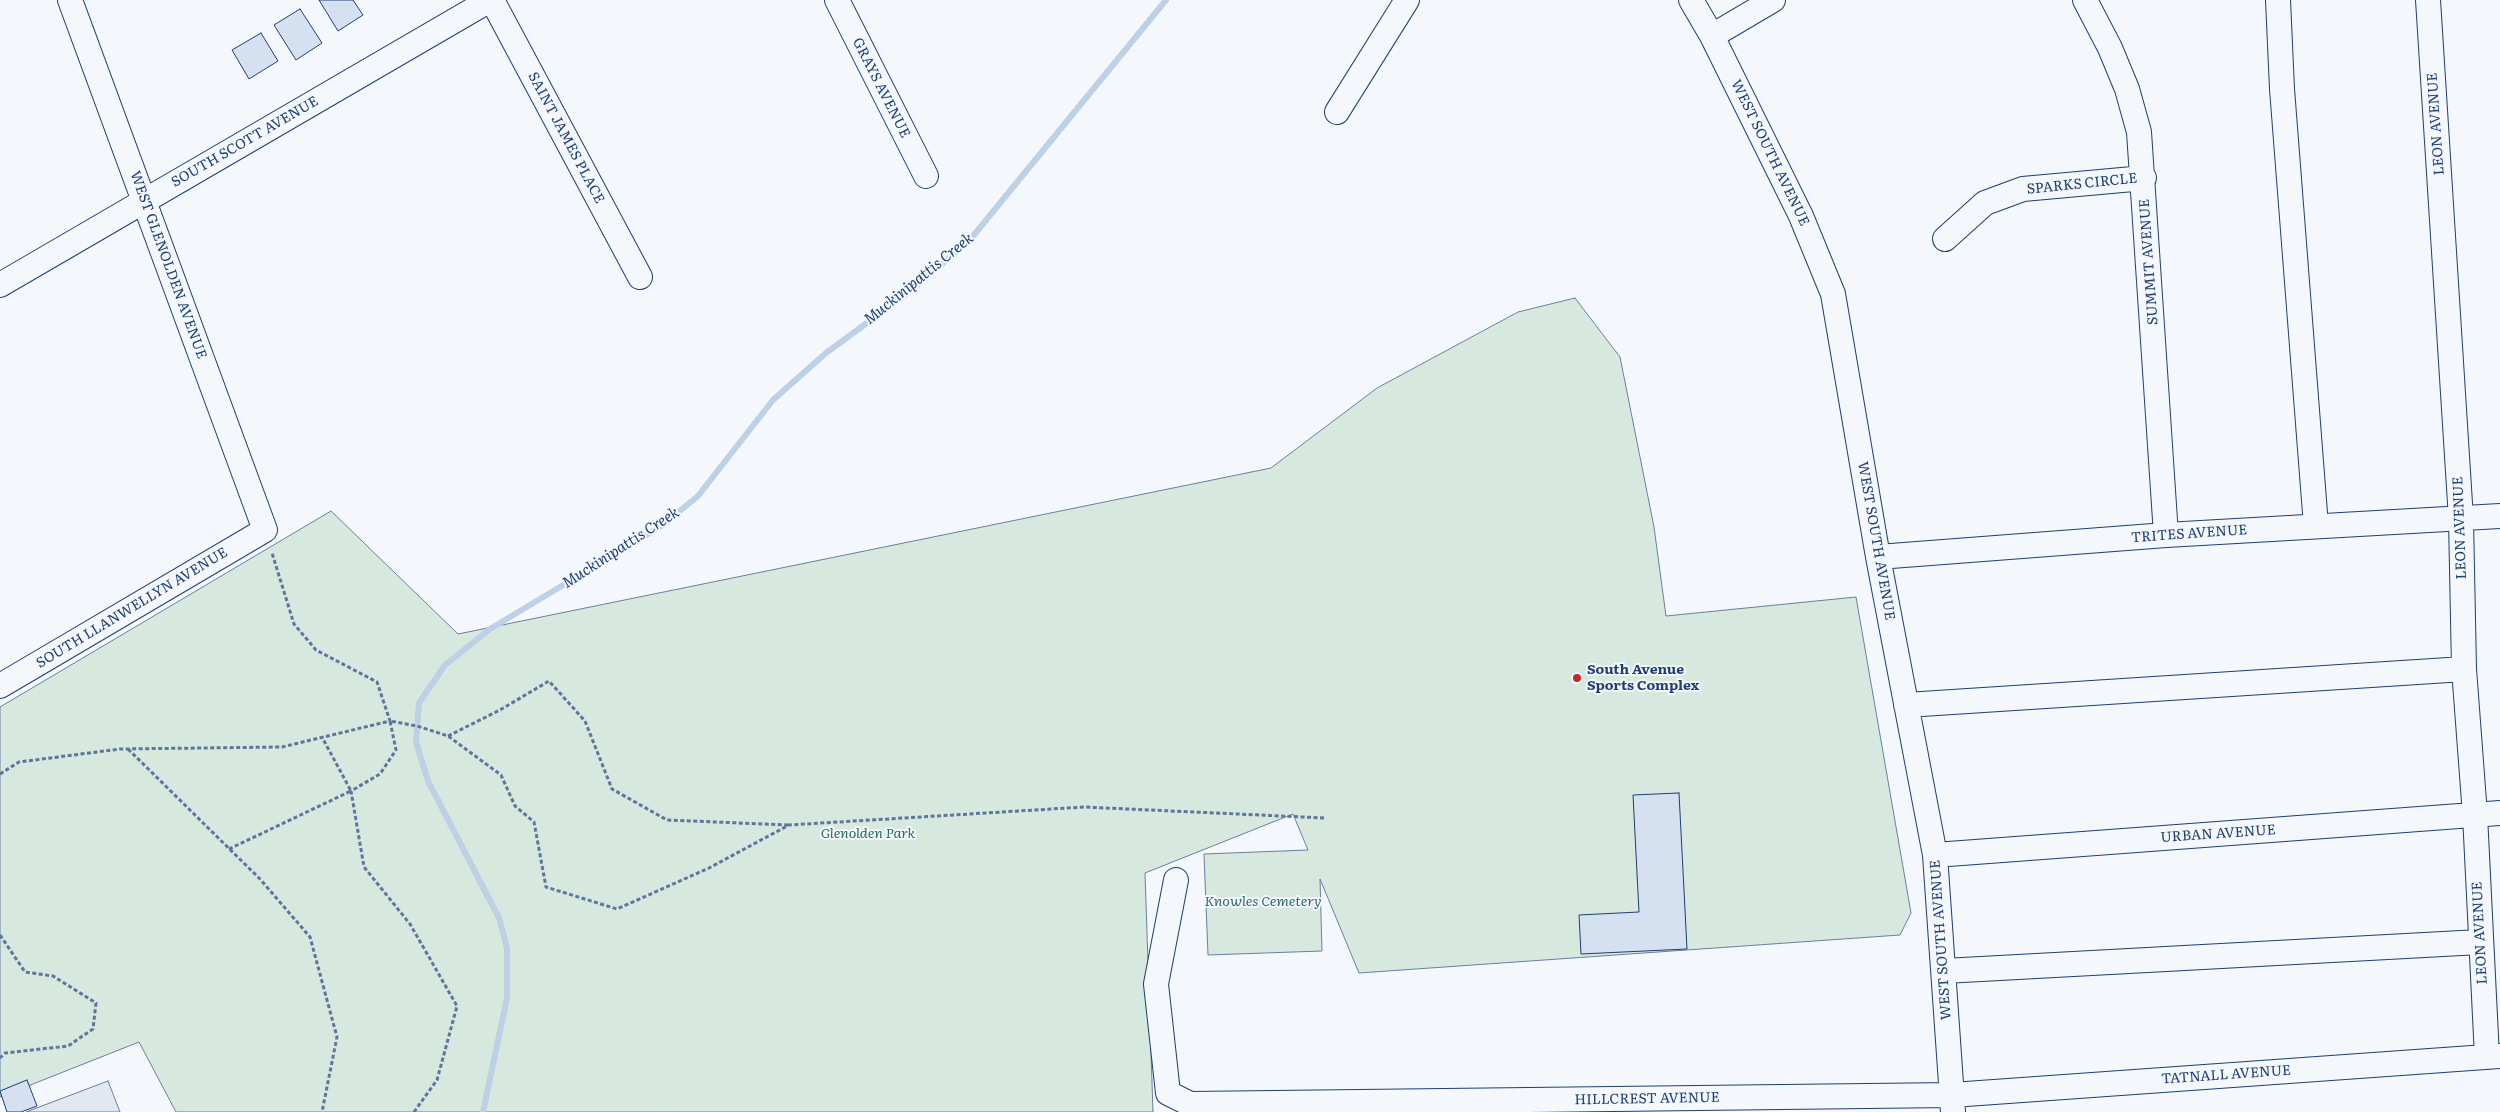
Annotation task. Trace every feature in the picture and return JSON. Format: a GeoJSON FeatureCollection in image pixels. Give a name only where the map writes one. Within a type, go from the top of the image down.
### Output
{"type":"FeatureCollection","features":[{"type":"Feature","properties":{"kind":"street","name":"WEST GLENOLDEN AVENUE"},"geometry":{"type":"LineString","coordinates":[[70,0],[265,530]]}},
{"type":"Feature","properties":{"kind":"street","name":"SOUTH SCOTT AVENUE"},"geometry":{"type":"LineString","coordinates":[[0,285],[491,0]]}},
{"type":"Feature","properties":{"kind":"street","name":"SAINT JAMES PLACE"},"geometry":{"type":"LineString","coordinates":[[491,0],[640,277]]}},
{"type":"Feature","properties":{"kind":"street","name":"GRAYS AVENUE"},"geometry":{"type":"LineString","coordinates":[[836,0],[926,176]]}},
{"type":"Feature","properties":{"kind":"street"},"geometry":{"type":"LineString","coordinates":[[1337,112],[1407,0]]}},
{"type":"Feature","properties":{"kind":"street","name":"WEST SOUTH AVENUE"},"geometry":{"type":"LineString","coordinates":[[1691,0],[1712,36],[1802,216],[1833,294],[1878,557],[1936,855],[1952,1103]]}},
{"type":"Feature","properties":{"kind":"street"},"geometry":{"type":"LineString","coordinates":[[1712,36],[1774,0]]}},
{"type":"Feature","properties":{"kind":"street","name":"SUMMIT AVENUE"},"geometry":{"type":"LineString","coordinates":[[2085,0],[2110,48],[2127,89],[2139,132],[2144,178],[2166,535]]}},
{"type":"Feature","properties":{"kind":"street"},"geometry":{"type":"LineString","coordinates":[[2278,0],[2282,90],[2316,526]]}},
{"type":"Feature","properties":{"kind":"street","name":"LEON AVENUE"},"geometry":{"type":"LineString","coordinates":[[2428,0],[2461,519],[2464,669],[2475,814],[2480,942],[2494,1056]]}},
{"type":"Feature","properties":{"kind":"street","name":"SPARKS CIRCLE"},"geometry":{"type":"LineString","coordinates":[[1945,239],[1985,203],[2023,189],[2144,178]]}},
{"type":"Feature","properties":{"kind":"street","name":"TRITES AVENUE"},"geometry":{"type":"LineString","coordinates":[[1878,557],[2166,535],[2500,516]]}},
{"type":"Feature","properties":{"kind":"street","name":"SOUTH LLANWELLYN AVENUE"},"geometry":{"type":"LineString","coordinates":[[0,686],[265,530]]}},
{"type":"Feature","properties":{"kind":"street"},"geometry":{"type":"LineString","coordinates":[[1906,704],[2464,669]]}},
{"type":"Feature","properties":{"kind":"street","name":"URBAN AVENUE"},"geometry":{"type":"LineString","coordinates":[[1936,855],[2500,813]]}},
{"type":"Feature","properties":{"kind":"street","name":"HILLCREST AVENUE"},"geometry":{"type":"LineString","coordinates":[[1176,880],[1156,984],[1168,1093],[1193,1104],[1952,1103]]}},
{"type":"Feature","properties":{"kind":"street"},"geometry":{"type":"LineString","coordinates":[[1944,971],[2480,942]]}},
{"type":"Feature","properties":{"kind":"street","name":"TATNALL AVENUE"},"geometry":{"type":"LineString","coordinates":[[1952,1103],[2494,1056]]}},
{"type":"Feature","properties":{"kind":"path"},"geometry":{"type":"LineString","coordinates":[[229,849],[351,791],[380,774],[396,750],[390,721],[377,682],[316,650],[294,624],[265,530]]}},
{"type":"Feature","properties":{"kind":"path"},"geometry":{"type":"LineString","coordinates":[[448,736],[500,710],[548,681],[585,721],[612,789],[667,820],[789,825],[1084,807],[1325,818]]}},
{"type":"Feature","properties":{"kind":"path"},"geometry":{"type":"LineString","coordinates":[[0,774],[19,762],[127,749],[282,747],[390,721],[417,726],[448,736],[501,775],[514,806],[534,822],[546,886],[617,909],[709,868],[789,825]]}},
{"type":"Feature","properties":{"kind":"path"},"geometry":{"type":"LineString","coordinates":[[322,737],[351,791],[364,867],[410,924],[457,1006],[437,1080],[414,1112]]}},
{"type":"Feature","properties":{"kind":"path"},"geometry":{"type":"LineString","coordinates":[[127,749],[260,879],[310,937],[337,1036],[322,1112]]}},
{"type":"Feature","properties":{"kind":"path"},"geometry":{"type":"LineString","coordinates":[[0,935],[25,972],[54,976],[96,1003],[93,1029],[68,1046],[5,1053],[0,1058]]}},
{"type":"Feature","properties":{"kind":"green space","name":"Glenolden Park"},"geometry":{"type":"Polygon","coordinates":[[[1575,298],[1620,357],[1654,527],[1666,616],[1856,597],[1911,913],[1900,935],[1359,973],[1320,879],[1322,951],[1208,955],[1204,854],[1308,850],[1293,814],[1145,873],[1153,1112],[176,1112],[139,1042],[0,1097],[0,707],[331,511],[458,634],[1271,468],[1377,388],[1518,312],[1575,298]]]}},
{"type":"Feature","properties":{"kind":"shaded area"},"geometry":{"type":"Polygon","coordinates":[[[108,1081],[120,1112],[26,1112],[108,1081]]]}},
{"type":"Feature","properties":{"kind":"building"},"geometry":{"type":"Polygon","coordinates":[[[319,0],[353,0],[363,15],[338,31],[319,0]]]}},
{"type":"Feature","properties":{"kind":"building"},"geometry":{"type":"Polygon","coordinates":[[[300,9],[322,43],[296,60],[274,25],[300,9]]]}},
{"type":"Feature","properties":{"kind":"building"},"geometry":{"type":"Polygon","coordinates":[[[261,33],[278,61],[249,79],[232,50],[261,33]]]}},
{"type":"Feature","properties":{"kind":"building"},"geometry":{"type":"Polygon","coordinates":[[[1679,793],[1687,949],[1581,954],[1579,915],[1639,912],[1633,795],[1679,793]]]}},
{"type":"Feature","properties":{"kind":"building"},"geometry":{"type":"Polygon","coordinates":[[[27,1080],[37,1106],[21,1112],[7,1112],[0,1091],[27,1080]]]}},
{"type":"Feature","properties":{"kind":"waterway","name":"Muckinipattis Creek"},"geometry":{"type":"LineString","coordinates":[[483,1112],[507,998],[507,948],[499,918],[428,781],[416,742],[419,703],[445,665],[490,629],[663,525],[698,496],[773,400],[826,353],[909,292],[969,241],[1166,0]]}},
{"type":"Feature","properties":{"kind":"place","name":"South Avenue Sports Complex"},"geometry":{"type":"Point","coordinates":[1577,678]}},
{"type":"Feature","properties":{"kind":"park label","name":"Knowles Cemetery"},"geometry":{"type":"Point","coordinates":[1263,902]}}]}
